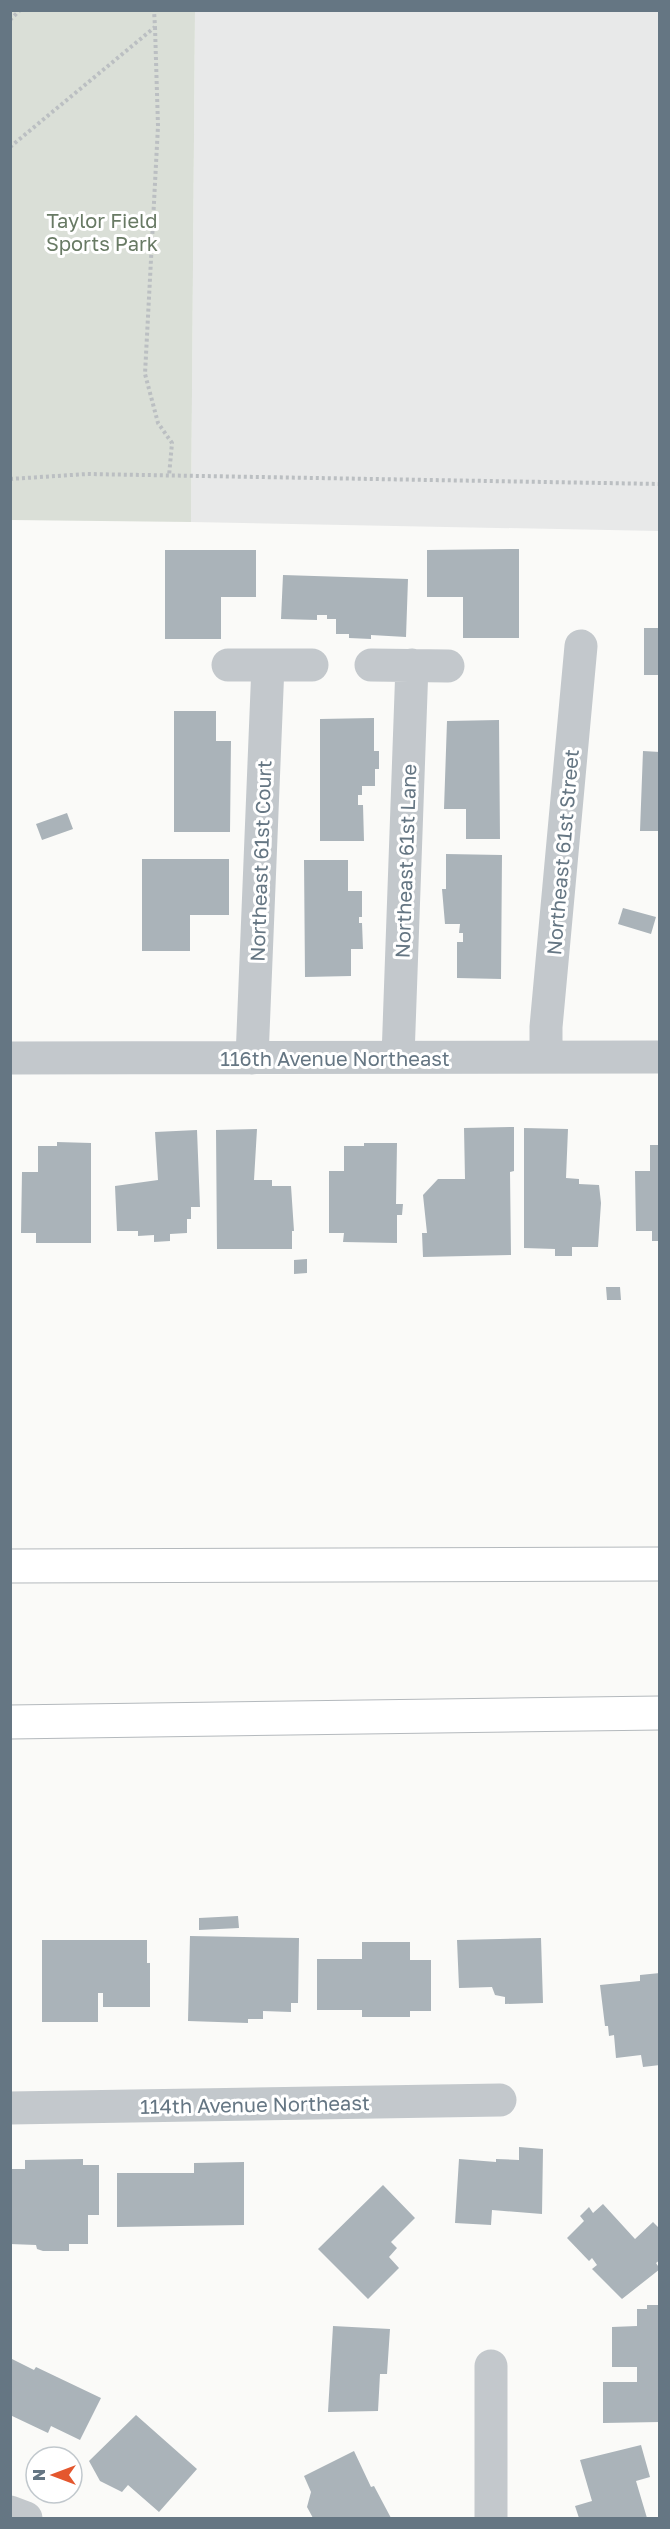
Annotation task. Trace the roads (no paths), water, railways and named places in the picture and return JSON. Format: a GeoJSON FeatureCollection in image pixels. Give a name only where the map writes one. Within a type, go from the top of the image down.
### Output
{"type":"FeatureCollection","features":[{"type":"Feature","properties":{"kind":"highway"},"geometry":{"type":"LineString","coordinates":[[10,1566],[660,1564]]}},
{"type":"Feature","properties":{"kind":"highway"},"geometry":{"type":"LineString","coordinates":[[10,1722],[660,1713]]}},
{"type":"Feature","properties":{"kind":"street","name":"Northeast 61st Street"},"geometry":{"type":"LineString","coordinates":[[546,1057],[546,1027],[581,646]]}},
{"type":"Feature","properties":{"kind":"street"},"geometry":{"type":"LineString","coordinates":[[228,665],[312,665]]}},
{"type":"Feature","properties":{"kind":"street","name":"Northeast 61st Court"},"geometry":{"type":"LineString","coordinates":[[252,1058],[268,665]]}},
{"type":"Feature","properties":{"kind":"street"},"geometry":{"type":"LineString","coordinates":[[371,665],[448,666]]}},
{"type":"Feature","properties":{"kind":"street","name":"Northeast 61st Lane"},"geometry":{"type":"LineString","coordinates":[[398,1057],[412,665]]}},
{"type":"Feature","properties":{"kind":"street","name":"116th Avenue Northeast"},"geometry":{"type":"LineString","coordinates":[[10,1058],[660,1057]]}},
{"type":"Feature","properties":{"kind":"street","name":"114th Avenue Northeast"},"geometry":{"type":"LineString","coordinates":[[10,2108],[500,2100]]}},
{"type":"Feature","properties":{"kind":"street"},"geometry":{"type":"LineString","coordinates":[[491,2366],[491,2518]]}},
{"type":"Feature","properties":{"kind":"street"},"geometry":{"type":"LineString","coordinates":[[10,2512],[26,2518]]}},
{"type":"Feature","properties":{"kind":"park label","name":"Taylor Field Sports Park"},"geometry":{"type":"Point","coordinates":[102,232]}}]}
